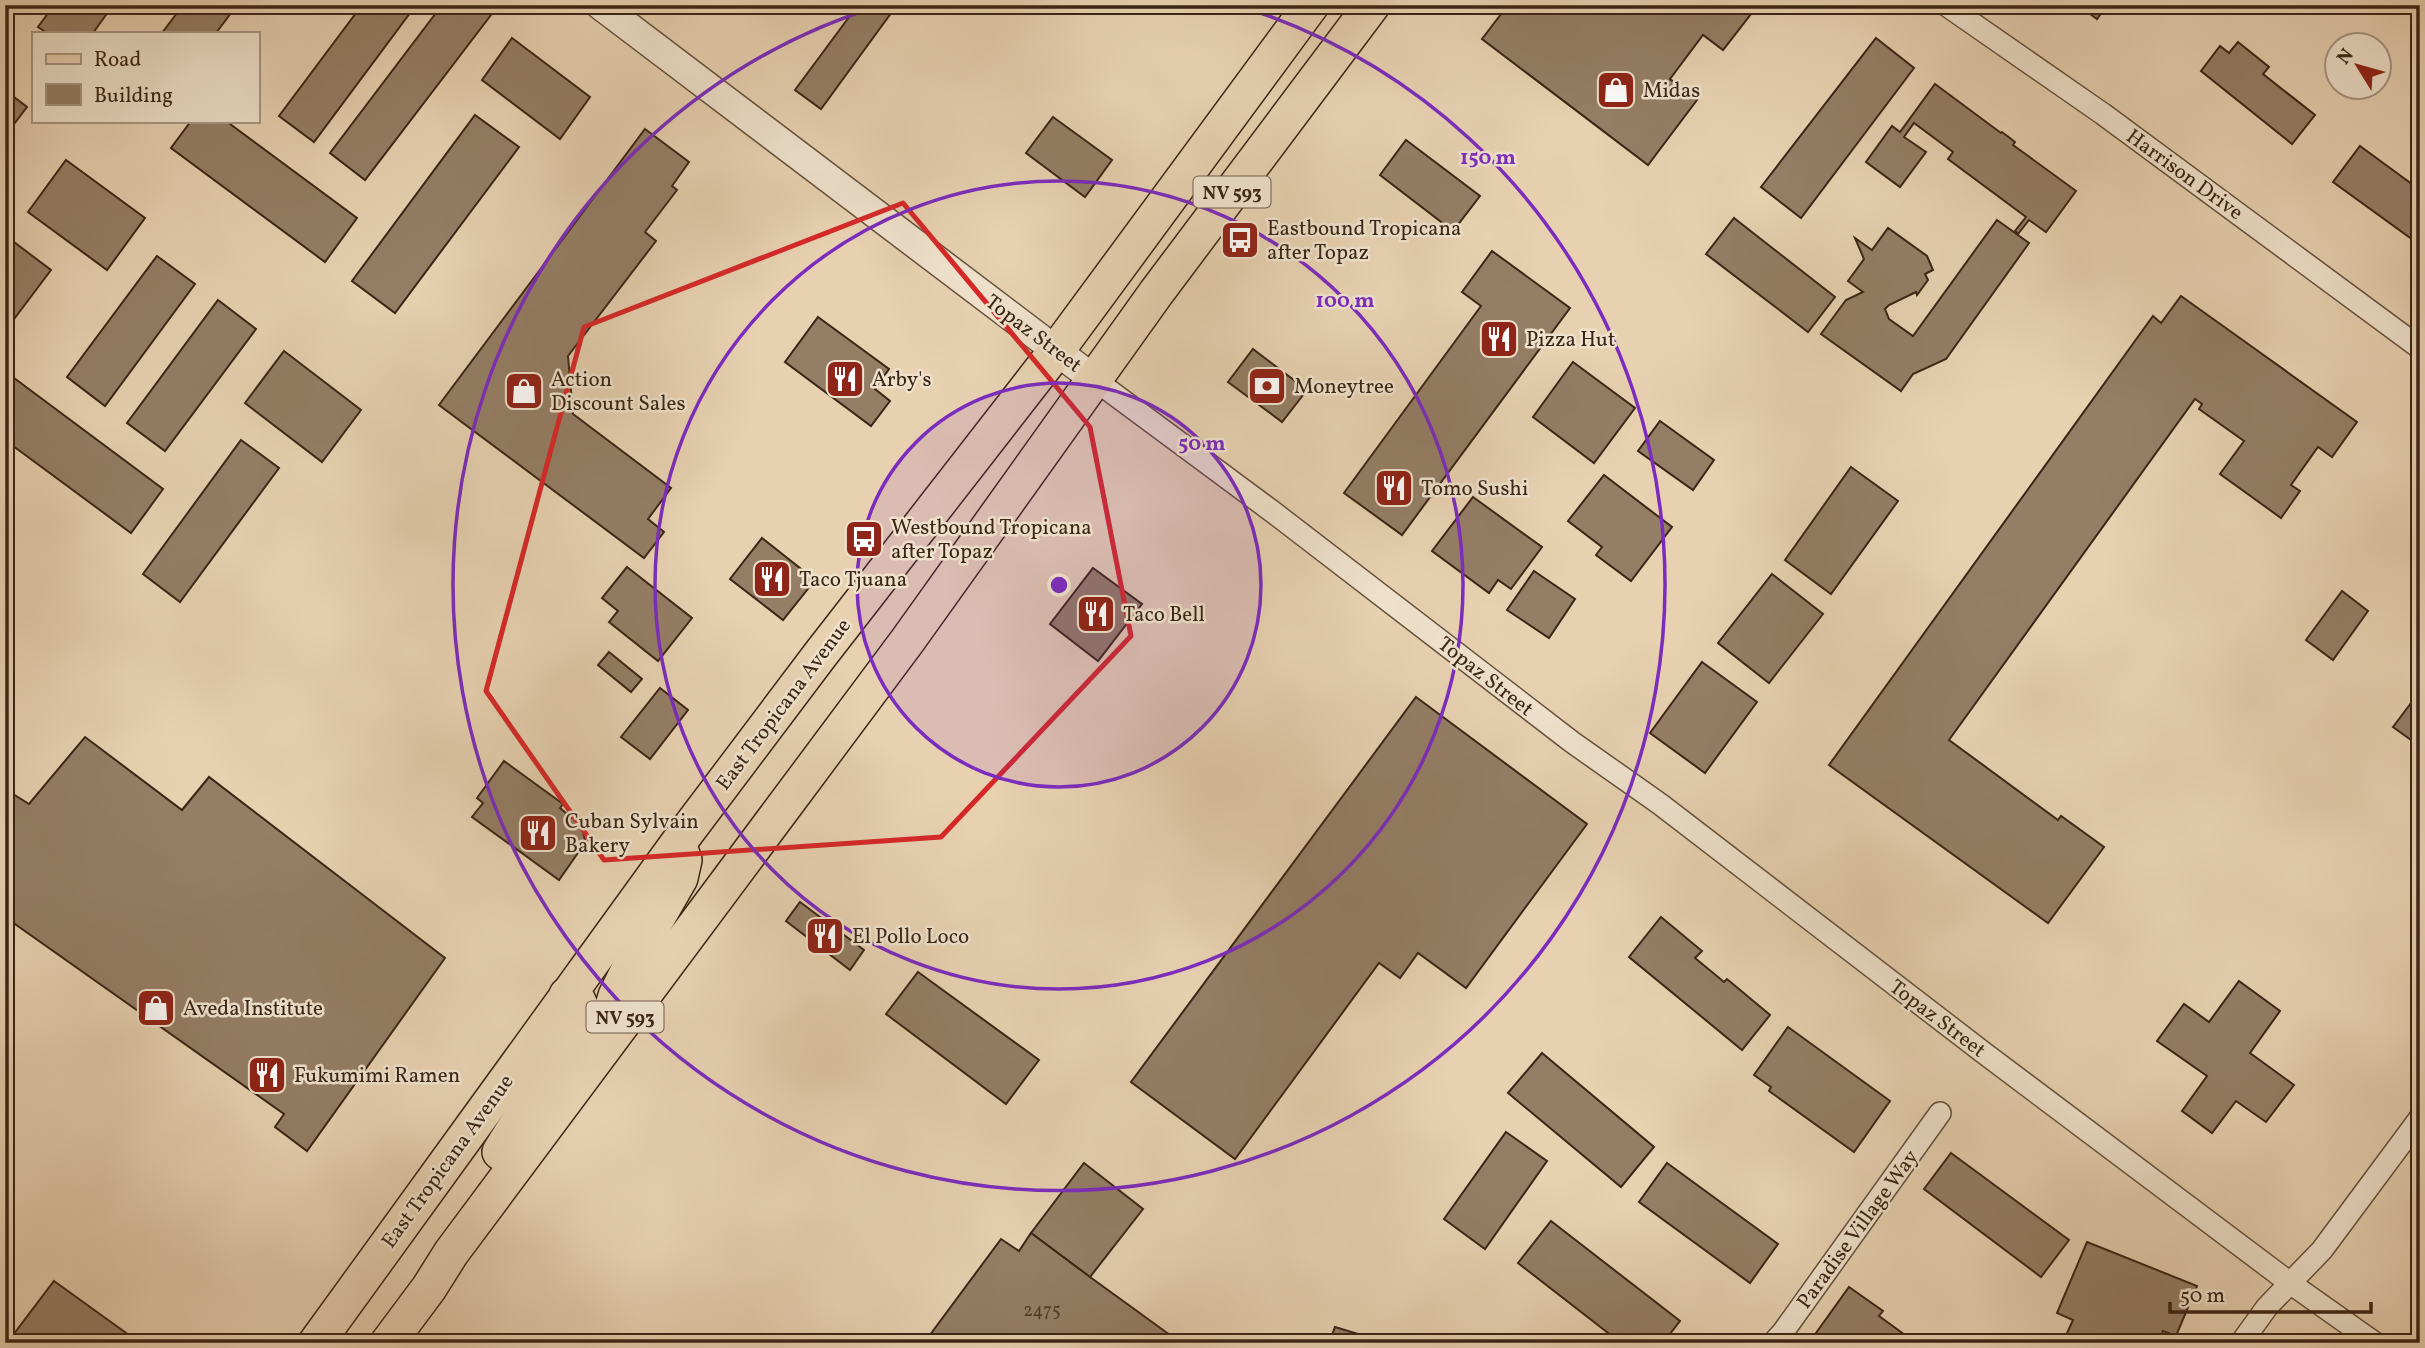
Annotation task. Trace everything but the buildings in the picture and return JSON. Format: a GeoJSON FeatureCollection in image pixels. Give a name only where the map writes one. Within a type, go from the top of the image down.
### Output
{"type":"FeatureCollection","features":[{"type":"Feature","properties":{"kind":"main road","name":"East Tropicana Avenue"},"geometry":{"type":"LineString","coordinates":[[316,1343],[679,842],[820,655],[1057,350],[1311,5]]}},
{"type":"Feature","properties":{"kind":"main road","name":"NV 593"},"geometry":{"type":"LineString","coordinates":[[388,1343],[608,1040],[908,640],[1156,293],[1372,5]]}},
{"type":"Feature","properties":{"kind":"main road"},"geometry":{"type":"LineString","coordinates":[[608,1040],[609,1020],[616,996],[680,878],[684,860],[679,842]]}},
{"type":"Feature","properties":{"kind":"main road"},"geometry":{"type":"LineString","coordinates":[[451,1253],[470,1207],[498,1156],[577,1031],[583,1013],[578,1002],[567,995]]}},
{"type":"Feature","properties":{"kind":"street","name":"Topaz Street"},"geometry":{"type":"LineString","coordinates":[[600,5],[1273,512],[1572,742],[1660,804],[1984,1053],[2290,1283],[2375,1343]]}},
{"type":"Feature","properties":{"kind":"street","name":"Harrison Drive"},"geometry":{"type":"LineString","coordinates":[[1946,5],[2104,114],[2420,348]]}},
{"type":"Feature","properties":{"kind":"street","name":"Paradise Village Way"},"geometry":{"type":"LineString","coordinates":[[1773,1343],[1940,1113]]}},
{"type":"Feature","properties":{"kind":"street"},"geometry":{"type":"LineString","coordinates":[[2241,1343],[2267,1307],[2322,1250],[2420,1118]]}},
{"type":"Feature","properties":{"kind":"highlighted area"},"geometry":{"type":"Polygon","coordinates":[[[903,203],[1090,427],[1131,636],[941,837],[604,860],[486,691],[584,327],[903,203]]]}},
{"type":"Feature","properties":{"kind":"place","name":"Midas"},"geometry":{"type":"Point","coordinates":[1616,90]}},
{"type":"Feature","properties":{"kind":"place","name":"Eastbound Tropicana after Topaz"},"geometry":{"type":"Point","coordinates":[1240,240]}},
{"type":"Feature","properties":{"kind":"place","name":"Pizza Hut"},"geometry":{"type":"Point","coordinates":[1499,339]}},
{"type":"Feature","properties":{"kind":"place","name":"Arby's"},"geometry":{"type":"Point","coordinates":[845,379]}},
{"type":"Feature","properties":{"kind":"place","name":"Moneytree"},"geometry":{"type":"Point","coordinates":[1267,386]}},
{"type":"Feature","properties":{"kind":"place","name":"Action Discount Sales"},"geometry":{"type":"Point","coordinates":[524,391]}},
{"type":"Feature","properties":{"kind":"place","name":"Tomo Sushi"},"geometry":{"type":"Point","coordinates":[1394,488]}},
{"type":"Feature","properties":{"kind":"place","name":"Westbound Tropicana after Topaz"},"geometry":{"type":"Point","coordinates":[864,539]}},
{"type":"Feature","properties":{"kind":"place","name":"Taco Tjuana"},"geometry":{"type":"Point","coordinates":[772,579]}},
{"type":"Feature","properties":{"kind":"place","name":"Taco Bell"},"geometry":{"type":"Point","coordinates":[1096,614]}},
{"type":"Feature","properties":{"kind":"place","name":"Cuban Sylvain Bakery"},"geometry":{"type":"Point","coordinates":[538,833]}},
{"type":"Feature","properties":{"kind":"place","name":"El Pollo Loco"},"geometry":{"type":"Point","coordinates":[825,936]}},
{"type":"Feature","properties":{"kind":"place","name":"Aveda Institute"},"geometry":{"type":"Point","coordinates":[156,1008]}},
{"type":"Feature","properties":{"kind":"place","name":"Fukumimi Ramen"},"geometry":{"type":"Point","coordinates":[267,1075]}}]}
